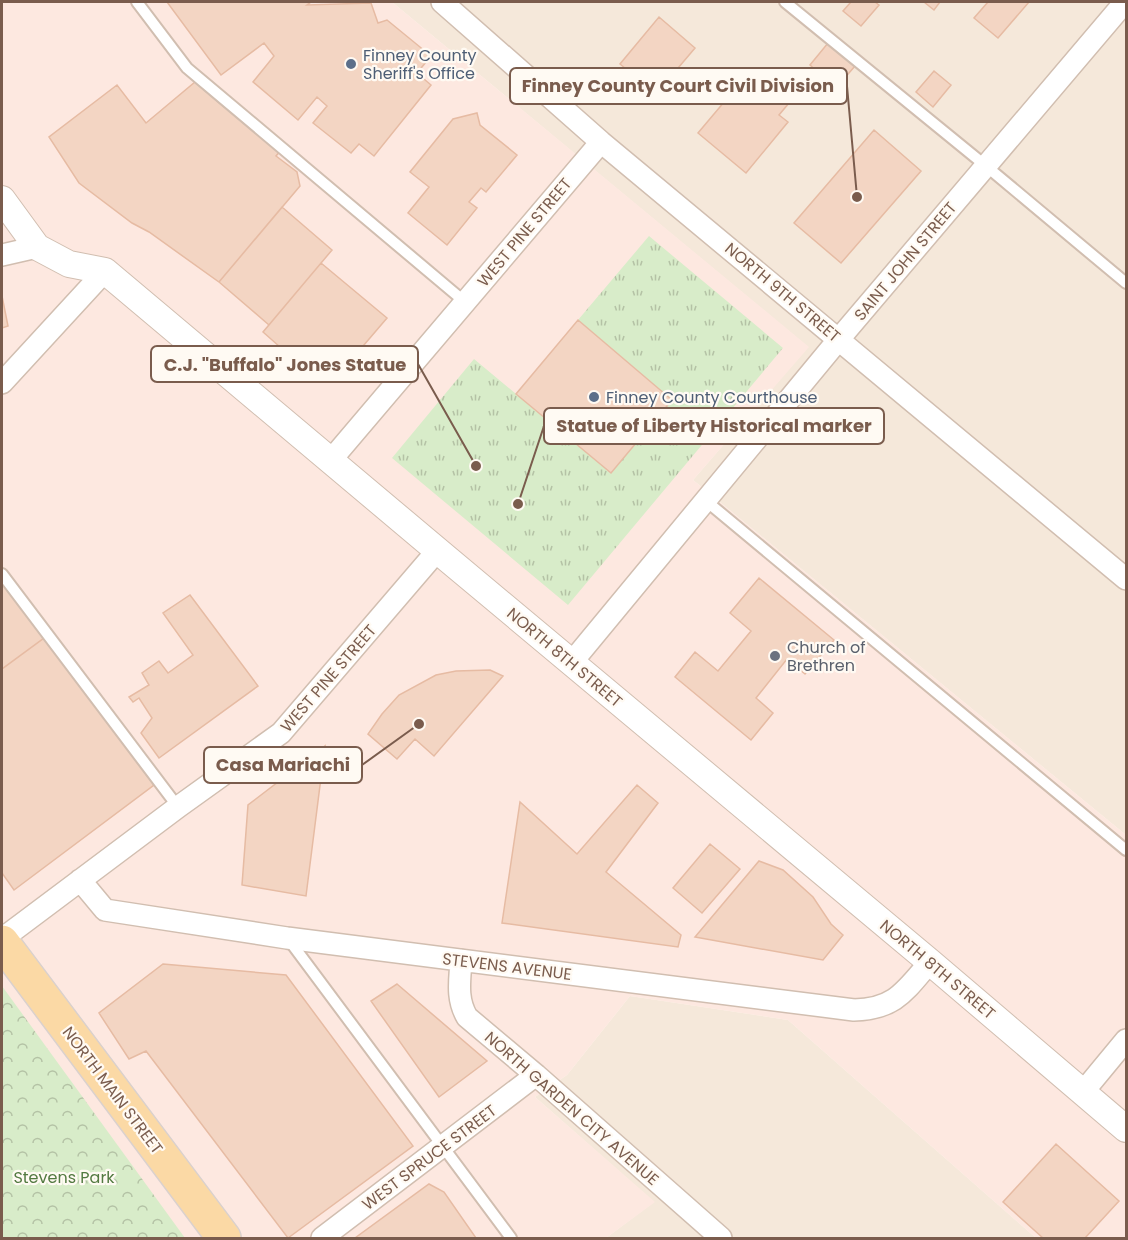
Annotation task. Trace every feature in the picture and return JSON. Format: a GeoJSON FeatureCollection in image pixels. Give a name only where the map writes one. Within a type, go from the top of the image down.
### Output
{"type":"FeatureCollection","features":[{"type":"Feature","properties":{"kind":"main road","name":"NORTH MAIN STREET"},"geometry":{"type":"LineString","coordinates":[[2,940],[224,1239]]}},
{"type":"Feature","properties":{"kind":"street","name":"NORTH 9TH STREET"},"geometry":{"type":"LineString","coordinates":[[442,2],[601,142],[1126,579]]}},
{"type":"Feature","properties":{"kind":"street","name":"SAINT JOHN STREET"},"geometry":{"type":"LineString","coordinates":[[572,662],[839,339],[1125,2]]}},
{"type":"Feature","properties":{"kind":"street","name":"WEST PINE STREET"},"geometry":{"type":"LineString","coordinates":[[330,460],[601,142]]}},
{"type":"Feature","properties":{"kind":"street","name":"NORTH 8TH STREET"},"geometry":{"type":"LineString","coordinates":[[2,200],[37,247],[69,264],[105,271],[1126,1129]]}},
{"type":"Feature","properties":{"kind":"street"},"geometry":{"type":"LineString","coordinates":[[2,255],[37,247]]}},
{"type":"Feature","properties":{"kind":"street"},"geometry":{"type":"LineString","coordinates":[[2,383],[105,271]]}},
{"type":"Feature","properties":{"kind":"street","name":"WEST PINE STREET"},"geometry":{"type":"LineString","coordinates":[[2,940],[178,807],[281,733],[437,551]]}},
{"type":"Feature","properties":{"kind":"street","name":"STEVENS AVENUE"},"geometry":{"type":"LineString","coordinates":[[80,880],[105,910],[287,938],[854,1010],[869,1010],[884,1006],[898,997],[930,962]]}},
{"type":"Feature","properties":{"kind":"street","name":"NORTH GARDEN CITY AVENUE"},"geometry":{"type":"LineString","coordinates":[[461,960],[461,1007],[467,1017],[537,1075],[721,1239]]}},
{"type":"Feature","properties":{"kind":"street"},"geometry":{"type":"LineString","coordinates":[[1083,1092],[1126,1040]]}},
{"type":"Feature","properties":{"kind":"street","name":"WEST SPRUCE STREET"},"geometry":{"type":"LineString","coordinates":[[322,1239],[537,1075]]}},
{"type":"Feature","properties":{"kind":"lane"},"geometry":{"type":"LineString","coordinates":[[137,2],[187,68],[465,302]]}},
{"type":"Feature","properties":{"kind":"lane"},"geometry":{"type":"LineString","coordinates":[[785,2],[1126,283]]}},
{"type":"Feature","properties":{"kind":"lane"},"geometry":{"type":"LineString","coordinates":[[705,500],[1126,850]]}},
{"type":"Feature","properties":{"kind":"lane"},"geometry":{"type":"LineString","coordinates":[[2,574],[178,807]]}},
{"type":"Feature","properties":{"kind":"lane"},"geometry":{"type":"LineString","coordinates":[[287,938],[511,1239]]}},
{"type":"Feature","properties":{"kind":"shaded area"},"geometry":{"type":"Polygon","coordinates":[[[2,2],[392,2],[809,347],[693,480],[1126,835],[1126,1238],[1036,1238],[788,1020],[630,996],[567,1075],[535,1097],[655,1202],[606,1238],[2,1238],[2,2]]]}},
{"type":"Feature","properties":{"kind":"shaded area"},"geometry":{"type":"Polygon","coordinates":[[[392,2],[1126,2],[1126,835],[693,480],[808,347],[392,2]]]}},
{"type":"Feature","properties":{"kind":"shaded area"},"geometry":{"type":"Polygon","coordinates":[[[630,996],[788,1020],[1036,1238],[606,1238],[654,1202],[535,1097],[567,1075],[630,996]]]}},
{"type":"Feature","properties":{"kind":"green space"},"geometry":{"type":"Polygon","coordinates":[[[649,236],[783,348],[568,605],[392,458],[474,359],[611,473],[672,400],[578,320],[649,236]]]}},
{"type":"Feature","properties":{"kind":"green space","name":"Stevens Park"},"geometry":{"type":"Polygon","coordinates":[[[2,986],[185,1238],[2,1238],[2,986]]]}},
{"type":"Feature","properties":{"kind":"building"},"geometry":{"type":"Polygon","coordinates":[[[167,2],[311,2],[307,5],[371,3],[378,23],[387,20],[431,56],[417,73],[431,85],[374,156],[359,144],[351,153],[313,123],[327,106],[317,97],[298,120],[253,82],[274,56],[264,43],[221,75],[167,2]]]}},
{"type":"Feature","properties":{"kind":"building"},"geometry":{"type":"Polygon","coordinates":[[[851,2],[875,2],[879,5],[861,26],[843,11],[851,2]]]}},
{"type":"Feature","properties":{"kind":"building"},"geometry":{"type":"Polygon","coordinates":[[[924,2],[940,2],[934,10],[924,2]]]}},
{"type":"Feature","properties":{"kind":"building"},"geometry":{"type":"Polygon","coordinates":[[[988,2],[1029,2],[998,38],[974,18],[988,2]]]}},
{"type":"Feature","properties":{"kind":"building"},"geometry":{"type":"Polygon","coordinates":[[[659,17],[695,48],[656,94],[620,64],[659,17]]]}},
{"type":"Feature","properties":{"kind":"building"},"geometry":{"type":"Polygon","coordinates":[[[828,43],[855,66],[836,88],[810,65],[828,43]]]}},
{"type":"Feature","properties":{"kind":"building"},"geometry":{"type":"Polygon","coordinates":[[[934,71],[951,85],[933,107],[916,92],[934,71]]]}},
{"type":"Feature","properties":{"kind":"building"},"geometry":{"type":"Polygon","coordinates":[[[765,73],[794,97],[779,115],[788,122],[746,173],[698,133],[746,76],[756,85],[765,73]]]}},
{"type":"Feature","properties":{"kind":"building"},"geometry":{"type":"Polygon","coordinates":[[[195,82],[224,107],[228,102],[283,148],[276,156],[297,172],[300,186],[219,282],[149,232],[132,223],[79,183],[49,137],[117,85],[146,123],[195,82]]]}},
{"type":"Feature","properties":{"kind":"building"},"geometry":{"type":"Polygon","coordinates":[[[477,113],[480,125],[517,155],[486,192],[481,188],[469,202],[477,208],[447,245],[408,213],[429,187],[410,172],[453,119],[477,113]]]}},
{"type":"Feature","properties":{"kind":"building"},"geometry":{"type":"Polygon","coordinates":[[[874,130],[921,171],[841,263],[794,223],[874,130]]]}},
{"type":"Feature","properties":{"kind":"building"},"geometry":{"type":"Polygon","coordinates":[[[282,207],[332,250],[269,325],[219,282],[282,207]]]}},
{"type":"Feature","properties":{"kind":"building"},"geometry":{"type":"Polygon","coordinates":[[[321,263],[387,318],[334,380],[295,347],[289,355],[263,332],[321,263]]]}},
{"type":"Feature","properties":{"kind":"building"},"geometry":{"type":"Polygon","coordinates":[[[2,296],[8,326],[2,328],[2,296]]]}},
{"type":"Feature","properties":{"kind":"building","name":"Finney County Courthouse"},"geometry":{"type":"Polygon","coordinates":[[[578,320],[672,400],[611,473],[516,394],[578,320]]]}},
{"type":"Feature","properties":{"kind":"building","name":"Church of Brethren"},"geometry":{"type":"Polygon","coordinates":[[[759,578],[834,640],[805,674],[787,659],[756,698],[773,713],[751,740],[675,677],[695,652],[718,671],[751,631],[730,613],[759,578]]]}},
{"type":"Feature","properties":{"kind":"building"},"geometry":{"type":"Polygon","coordinates":[[[2,581],[44,638],[2,669],[2,581]]]}},
{"type":"Feature","properties":{"kind":"building"},"geometry":{"type":"Polygon","coordinates":[[[190,595],[258,686],[159,758],[141,733],[152,718],[139,698],[133,702],[129,697],[149,685],[142,673],[159,661],[168,673],[193,655],[163,613],[190,595]]]}},
{"type":"Feature","properties":{"kind":"building"},"geometry":{"type":"Polygon","coordinates":[[[44,638],[154,785],[14,890],[2,873],[2,669],[44,638]]]}},
{"type":"Feature","properties":{"kind":"building"},"geometry":{"type":"Polygon","coordinates":[[[490,670],[503,676],[434,756],[415,739],[397,759],[368,734],[399,695],[436,675],[456,671],[490,670]]]}},
{"type":"Feature","properties":{"kind":"building"},"geometry":{"type":"Polygon","coordinates":[[[325,746],[306,896],[242,885],[248,805],[325,746]]]}},
{"type":"Feature","properties":{"kind":"building"},"geometry":{"type":"Polygon","coordinates":[[[637,785],[658,803],[606,872],[681,935],[678,947],[502,923],[520,802],[577,854],[637,785]]]}},
{"type":"Feature","properties":{"kind":"building"},"geometry":{"type":"Polygon","coordinates":[[[710,844],[740,869],[702,913],[673,888],[710,844]]]}},
{"type":"Feature","properties":{"kind":"building"},"geometry":{"type":"Polygon","coordinates":[[[759,861],[783,870],[813,897],[831,924],[843,935],[823,960],[695,937],[759,861]]]}},
{"type":"Feature","properties":{"kind":"building"},"geometry":{"type":"Polygon","coordinates":[[[163,964],[286,975],[413,1146],[288,1238],[146,1051],[129,1059],[99,1013],[163,964]]]}},
{"type":"Feature","properties":{"kind":"building"},"geometry":{"type":"Polygon","coordinates":[[[397,984],[487,1061],[439,1097],[371,1001],[397,984]]]}},
{"type":"Feature","properties":{"kind":"building"},"geometry":{"type":"Polygon","coordinates":[[[1056,1144],[1119,1201],[1085,1238],[1043,1238],[1003,1202],[1056,1144]]]}},
{"type":"Feature","properties":{"kind":"building"},"geometry":{"type":"Polygon","coordinates":[[[429,1184],[444,1192],[476,1238],[355,1238],[429,1184]]]}},
{"type":"Feature","properties":{"kind":"place","name":"Finney County Sheriff's Office"},"geometry":{"type":"Point","coordinates":[351,64]}},
{"type":"Feature","properties":{"kind":"place","name":"Finney County Court Civil Division"},"geometry":{"type":"Point","coordinates":[857,197]}},
{"type":"Feature","properties":{"kind":"place","name":"Finney County Courthouse"},"geometry":{"type":"Point","coordinates":[594,397]}},
{"type":"Feature","properties":{"kind":"place","name":"C.J. \"Buffalo\" Jones Statue"},"geometry":{"type":"Point","coordinates":[476,466]}},
{"type":"Feature","properties":{"kind":"place","name":"Statue of Liberty Historical marker"},"geometry":{"type":"Point","coordinates":[518,504]}},
{"type":"Feature","properties":{"kind":"place","name":"Church of Brethren"},"geometry":{"type":"Point","coordinates":[775,656]}},
{"type":"Feature","properties":{"kind":"place","name":"Casa Mariachi"},"geometry":{"type":"Point","coordinates":[419,724]}}]}
